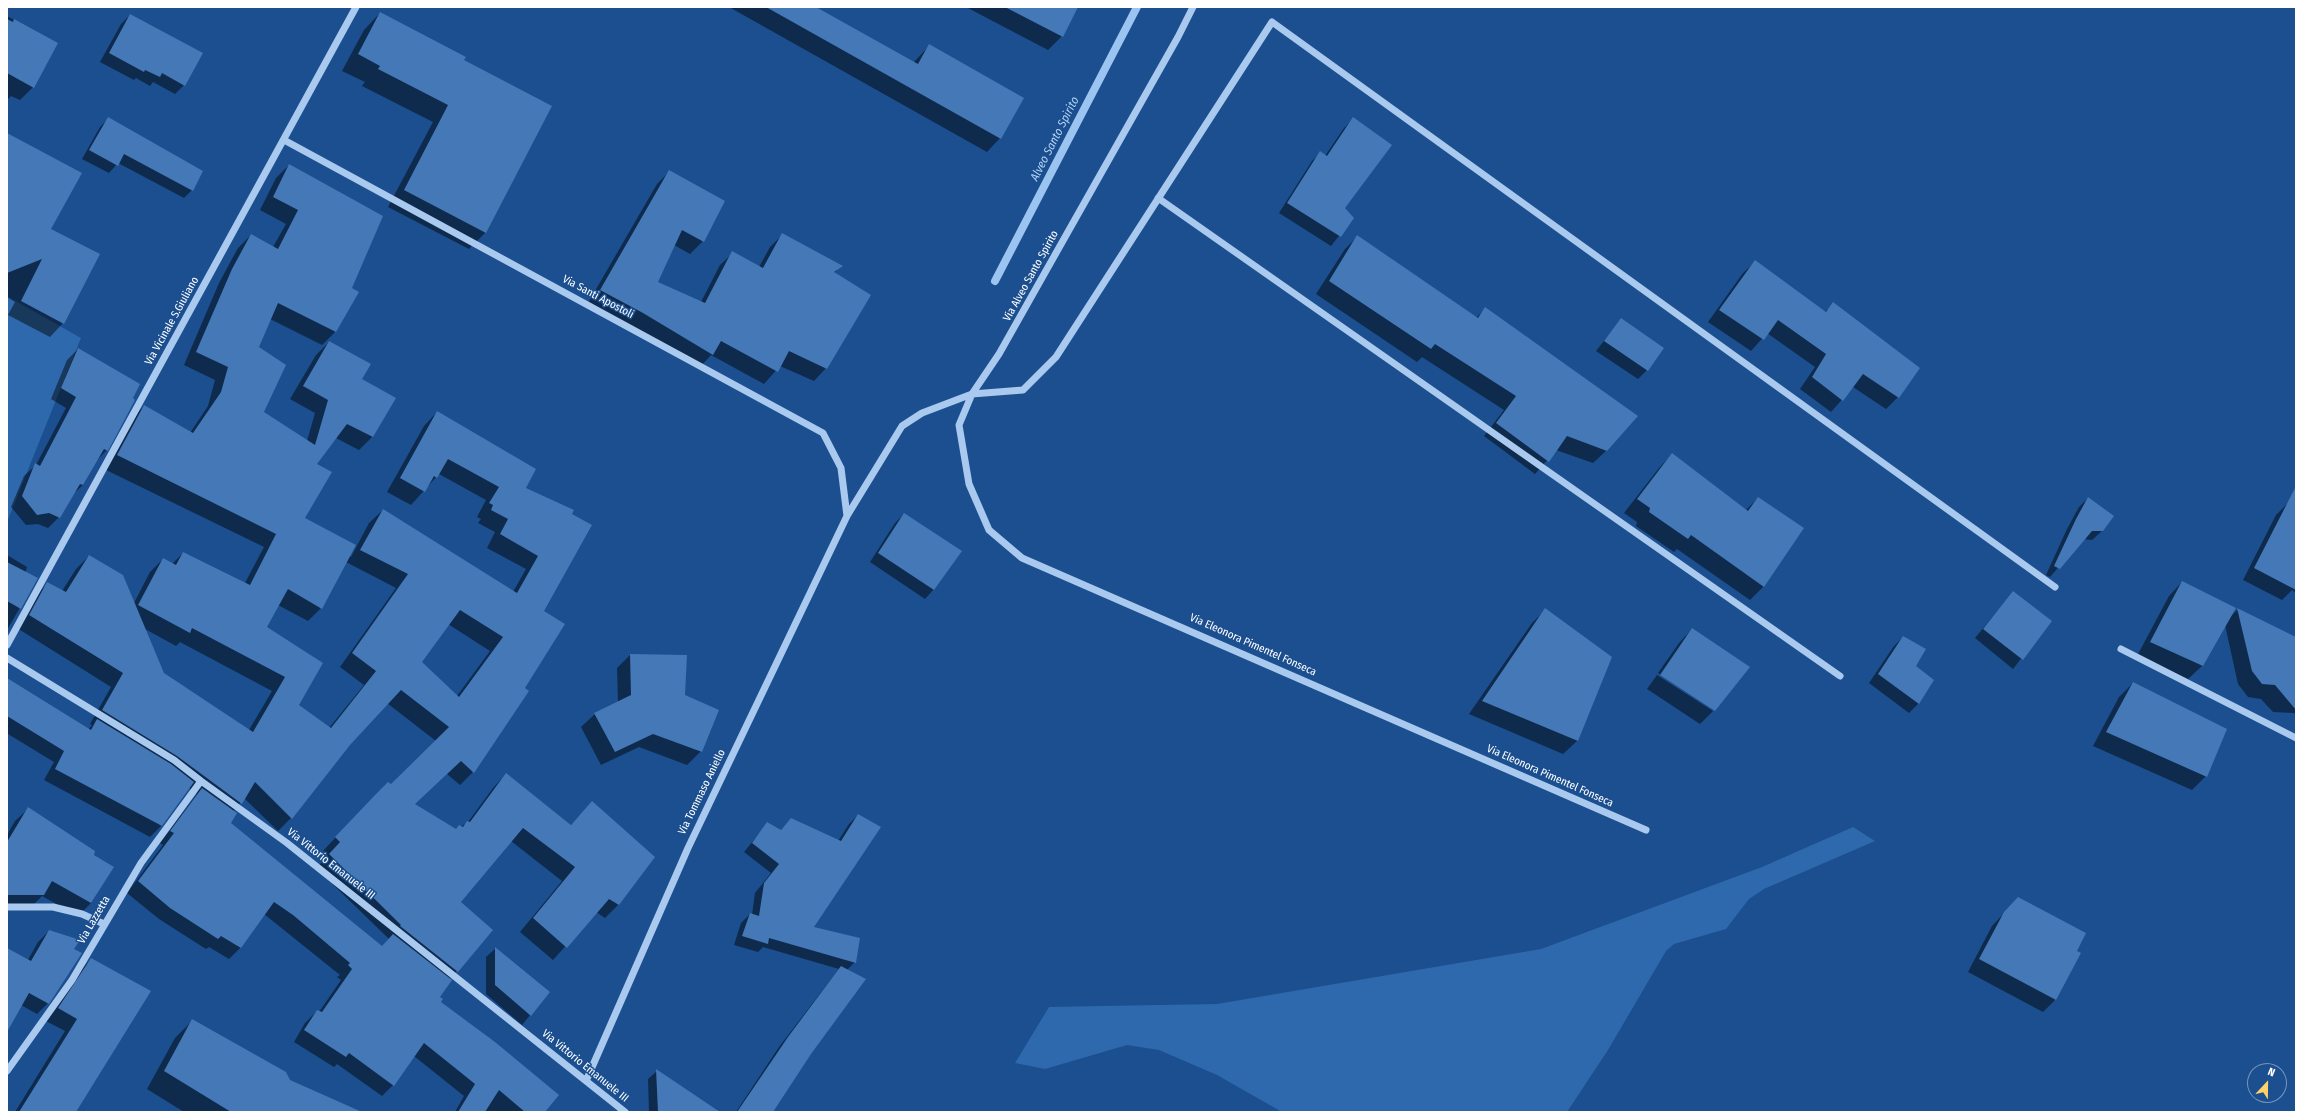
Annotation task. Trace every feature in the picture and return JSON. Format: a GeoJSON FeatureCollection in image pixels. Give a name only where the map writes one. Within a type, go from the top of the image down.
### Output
{"type":"FeatureCollection","features":[{"type":"Feature","properties":{"kind":"street","name":"Via Vicinale S.Giuliano"},"geometry":{"type":"LineString","coordinates":[[7,645],[356,7]]}},
{"type":"Feature","properties":{"kind":"street","name":"Via Alveo Santo Spirito"},"geometry":{"type":"LineString","coordinates":[[972,394],[999,354],[1178,37],[1193,7]]}},
{"type":"Feature","properties":{"kind":"street"},"geometry":{"type":"LineString","coordinates":[[847,516],[902,426],[922,413],[972,394],[1023,390],[1056,357],[1272,22],[2055,587]]}},
{"type":"Feature","properties":{"kind":"street","name":"Via Santi Apostoli"},"geometry":{"type":"LineString","coordinates":[[284,140],[823,433],[841,468],[847,516]]}},
{"type":"Feature","properties":{"kind":"street"},"geometry":{"type":"LineString","coordinates":[[1158,198],[1840,676]]}},
{"type":"Feature","properties":{"kind":"street","name":"Via Eleonora Pimentel Fonseca"},"geometry":{"type":"LineString","coordinates":[[972,394],[959,426],[969,484],[989,530],[1022,558],[1646,830]]}},
{"type":"Feature","properties":{"kind":"street","name":"Via Tommaso Aniello"},"geometry":{"type":"LineString","coordinates":[[586,1081],[688,848],[847,516]]}},
{"type":"Feature","properties":{"kind":"street"},"geometry":{"type":"LineString","coordinates":[[2121,649],[2296,738]]}},
{"type":"Feature","properties":{"kind":"street","name":"Via Vittorio Emanuele III"},"geometry":{"type":"LineString","coordinates":[[7,658],[174,760],[287,843],[625,1112]]}},
{"type":"Feature","properties":{"kind":"street","name":"Via Lazzetta"},"geometry":{"type":"LineString","coordinates":[[7,1071],[72,980],[141,862],[201,781]]}},
{"type":"Feature","properties":{"kind":"street"},"geometry":{"type":"LineString","coordinates":[[7,907],[53,907],[82,914],[104,924]]}},
{"type":"Feature","properties":{"kind":"shaded area"},"geometry":{"type":"Polygon","coordinates":[[[7,296],[81,338],[7,522],[7,296]]]}},
{"type":"Feature","properties":{"kind":"shaded area"},"geometry":{"type":"Polygon","coordinates":[[[1853,827],[1875,841],[1764,889],[1749,899],[1726,929],[1674,944],[1666,951],[1608,1050],[1567,1112],[1282,1112],[1217,1075],[1159,1050],[1127,1045],[1045,1069],[1015,1063],[1049,1007],[1217,1004],[1541,949],[1762,867],[1853,827]]]}},
{"type":"Feature","properties":{"kind":"building"},"geometry":{"type":"Polygon","coordinates":[[[766,7],[816,7],[918,64],[929,44],[1024,98],[1001,139],[766,7]]]}},
{"type":"Feature","properties":{"kind":"building"},"geometry":{"type":"Polygon","coordinates":[[[1005,7],[1078,7],[1063,37],[1005,7]]]}},
{"type":"Feature","properties":{"kind":"building"},"geometry":{"type":"Polygon","coordinates":[[[380,12],[466,57],[464,60],[552,106],[486,233],[404,190],[448,105],[378,69],[380,66],[358,54],[380,12]]]}},
{"type":"Feature","properties":{"kind":"building"},"geometry":{"type":"Polygon","coordinates":[[[130,14],[203,53],[185,86],[162,73],[160,77],[145,70],[144,72],[109,53],[130,14]]]}},
{"type":"Feature","properties":{"kind":"building"},"geometry":{"type":"Polygon","coordinates":[[[7,19],[13,22],[14,19],[58,43],[34,88],[7,73],[7,19]]]}},
{"type":"Feature","properties":{"kind":"building"},"geometry":{"type":"Polygon","coordinates":[[[108,117],[203,171],[193,191],[124,154],[118,166],[89,150],[108,117]]]}},
{"type":"Feature","properties":{"kind":"building"},"geometry":{"type":"Polygon","coordinates":[[[1353,117],[1392,145],[1345,208],[1354,218],[1341,237],[1287,203],[1320,151],[1327,156],[1353,117]]]}},
{"type":"Feature","properties":{"kind":"building"},"geometry":{"type":"Polygon","coordinates":[[[7,133],[82,173],[51,229],[100,254],[64,324],[21,301],[42,259],[7,273],[7,133]]]}},
{"type":"Feature","properties":{"kind":"building"},"geometry":{"type":"Polygon","coordinates":[[[289,164],[383,216],[352,288],[359,292],[336,332],[278,303],[259,347],[286,365],[264,412],[315,445],[328,400],[303,386],[329,341],[371,364],[362,379],[396,398],[373,437],[347,424],[317,464],[332,472],[305,518],[356,545],[322,609],[288,589],[267,627],[323,663],[299,705],[331,728],[376,671],[352,653],[408,574],[360,550],[383,509],[517,593],[538,556],[500,534],[508,519],[491,510],[493,505],[489,503],[499,487],[448,459],[437,478],[434,476],[425,492],[400,478],[437,411],[536,469],[526,488],[574,510],[572,514],[592,525],[544,611],[565,624],[525,688],[529,691],[474,773],[461,761],[415,804],[456,829],[459,825],[463,827],[467,821],[470,822],[506,773],[571,825],[592,801],[655,857],[619,905],[609,899],[567,948],[533,918],[575,867],[523,828],[461,902],[493,930],[458,972],[400,926],[401,925],[329,854],[340,842],[335,837],[388,782],[391,784],[449,727],[401,690],[350,745],[292,819],[255,782],[242,804],[177,756],[102,710],[123,673],[29,615],[47,582],[66,592],[89,555],[123,575],[164,673],[253,732],[285,677],[192,628],[190,633],[138,605],[163,558],[176,565],[183,552],[250,585],[276,534],[117,455],[144,405],[193,433],[221,392],[228,367],[196,352],[232,269],[251,234],[278,249],[298,210],[273,197],[289,164]],[[460,610],[422,662],[459,697],[503,637],[460,610]]]}},
{"type":"Feature","properties":{"kind":"building"},"geometry":{"type":"Polygon","coordinates":[[[669,170],[725,201],[704,242],[682,230],[658,282],[705,303],[732,251],[763,268],[782,233],[843,266],[834,272],[871,295],[827,369],[789,351],[778,372],[721,341],[713,355],[643,313],[600,290],[669,170]]]}},
{"type":"Feature","properties":{"kind":"building"},"geometry":{"type":"Polygon","coordinates":[[[1357,235],[1478,318],[1485,307],[1638,416],[1607,451],[1567,436],[1549,462],[1496,423],[1516,396],[1435,344],[1431,349],[1329,281],[1357,235]]]}},
{"type":"Feature","properties":{"kind":"building"},"geometry":{"type":"Polygon","coordinates":[[[1755,260],[1826,312],[1833,302],[1920,368],[1899,398],[1863,374],[1843,401],[1812,377],[1826,354],[1778,320],[1764,340],[1719,310],[1755,260]]]}},
{"type":"Feature","properties":{"kind":"building"},"geometry":{"type":"Polygon","coordinates":[[[1621,318],[1664,348],[1648,371],[1604,341],[1621,318]]]}},
{"type":"Feature","properties":{"kind":"building"},"geometry":{"type":"Polygon","coordinates":[[[78,348],[140,384],[133,398],[135,400],[108,451],[104,449],[83,485],[80,484],[60,518],[49,513],[37,515],[22,496],[35,463],[40,466],[76,397],[61,388],[78,348]]]}},
{"type":"Feature","properties":{"kind":"building"},"geometry":{"type":"Polygon","coordinates":[[[1672,453],[1748,511],[1758,497],[1804,528],[1764,587],[1691,535],[1688,539],[1649,512],[1650,508],[1637,499],[1672,453]]]}},
{"type":"Feature","properties":{"kind":"building"},"geometry":{"type":"Polygon","coordinates":[[[2296,486],[2296,590],[2254,568],[2296,486]]]}},
{"type":"Feature","properties":{"kind":"building"},"geometry":{"type":"Polygon","coordinates":[[[2088,497],[2114,516],[2103,531],[2092,531],[2060,569],[2054,566],[2088,497]]]}},
{"type":"Feature","properties":{"kind":"building"},"geometry":{"type":"Polygon","coordinates":[[[904,513],[962,551],[934,590],[878,553],[904,513]]]}},
{"type":"Feature","properties":{"kind":"building"},"geometry":{"type":"Polygon","coordinates":[[[7,562],[38,578],[21,609],[7,601],[7,562]]]}},
{"type":"Feature","properties":{"kind":"building"},"geometry":{"type":"Polygon","coordinates":[[[2182,581],[2236,608],[2203,666],[2150,642],[2182,581]]]}},
{"type":"Feature","properties":{"kind":"building"},"geometry":{"type":"Polygon","coordinates":[[[2013,591],[2052,621],[2023,660],[1983,629],[2013,591]]]}},
{"type":"Feature","properties":{"kind":"building"},"geometry":{"type":"Polygon","coordinates":[[[1545,608],[1612,657],[1578,741],[1482,701],[1545,608]]]}},
{"type":"Feature","properties":{"kind":"building"},"geometry":{"type":"Polygon","coordinates":[[[2237,608],[2296,637],[2296,710],[2275,685],[2262,684],[2252,671],[2237,608]]]}},
{"type":"Feature","properties":{"kind":"building"},"geometry":{"type":"Polygon","coordinates":[[[1692,628],[1750,667],[1715,711],[1660,675],[1692,628]]]}},
{"type":"Feature","properties":{"kind":"building"},"geometry":{"type":"Polygon","coordinates":[[[1903,636],[1926,649],[1916,666],[1934,680],[1919,704],[1878,674],[1903,636]]]}},
{"type":"Feature","properties":{"kind":"building"},"geometry":{"type":"Polygon","coordinates":[[[630,654],[687,655],[685,695],[719,710],[702,752],[653,734],[615,752],[594,713],[631,695],[630,654]]]}},
{"type":"Feature","properties":{"kind":"building"},"geometry":{"type":"Polygon","coordinates":[[[7,678],[91,730],[97,719],[171,764],[194,782],[162,826],[55,769],[64,751],[7,716],[7,678]]]}},
{"type":"Feature","properties":{"kind":"building"},"geometry":{"type":"Polygon","coordinates":[[[2133,682],[2227,729],[2207,777],[2106,732],[2133,682]]]}},
{"type":"Feature","properties":{"kind":"building"},"geometry":{"type":"Polygon","coordinates":[[[202,788],[237,813],[231,823],[382,946],[393,934],[452,980],[440,997],[443,999],[441,1002],[495,1042],[559,1095],[545,1112],[525,1112],[499,1090],[485,1112],[458,1112],[475,1084],[424,1043],[394,1086],[349,1053],[346,1057],[304,1030],[317,1010],[322,1012],[352,969],[348,965],[350,963],[293,915],[274,902],[241,948],[221,936],[218,939],[170,908],[138,881],[174,833],[170,831],[202,788]]]}},
{"type":"Feature","properties":{"kind":"building"},"geometry":{"type":"Polygon","coordinates":[[[28,807],[95,851],[94,855],[114,867],[91,903],[52,881],[44,895],[7,895],[7,842],[28,807]]]}},
{"type":"Feature","properties":{"kind":"building"},"geometry":{"type":"Polygon","coordinates":[[[858,814],[881,827],[814,927],[860,938],[856,963],[769,938],[768,944],[742,936],[750,913],[759,916],[764,883],[779,864],[752,843],[767,822],[781,830],[791,818],[841,841],[858,814]]]}},
{"type":"Feature","properties":{"kind":"building"},"geometry":{"type":"Polygon","coordinates":[[[2018,897],[2086,933],[2077,951],[2081,953],[2056,1000],[1979,959],[2004,912],[2018,897]]]}},
{"type":"Feature","properties":{"kind":"building"},"geometry":{"type":"Polygon","coordinates":[[[49,930],[80,940],[74,949],[82,953],[49,1004],[29,993],[7,1032],[7,948],[31,961],[49,930]]]}},
{"type":"Feature","properties":{"kind":"building"},"geometry":{"type":"Polygon","coordinates":[[[495,947],[550,992],[531,1016],[495,985],[495,947]]]}},
{"type":"Feature","properties":{"kind":"building"},"geometry":{"type":"Polygon","coordinates":[[[91,958],[151,991],[76,1112],[19,1112],[77,1019],[58,1008],[91,958]]]}},
{"type":"Feature","properties":{"kind":"building"},"geometry":{"type":"Polygon","coordinates":[[[841,966],[866,979],[811,1054],[773,1112],[737,1112],[788,1037],[841,966]]]}},
{"type":"Feature","properties":{"kind":"building"},"geometry":{"type":"Polygon","coordinates":[[[192,1019],[286,1072],[290,1080],[362,1112],[231,1112],[164,1071],[192,1019]]]}},
{"type":"Feature","properties":{"kind":"building"},"geometry":{"type":"Polygon","coordinates":[[[656,1069],[720,1112],[658,1112],[656,1069]]]}},
{"type":"Feature","properties":{"kind":"waterway","name":"Alveo Santo Spirito"},"geometry":{"type":"LineString","coordinates":[[995,281],[1137,7]]}}]}
